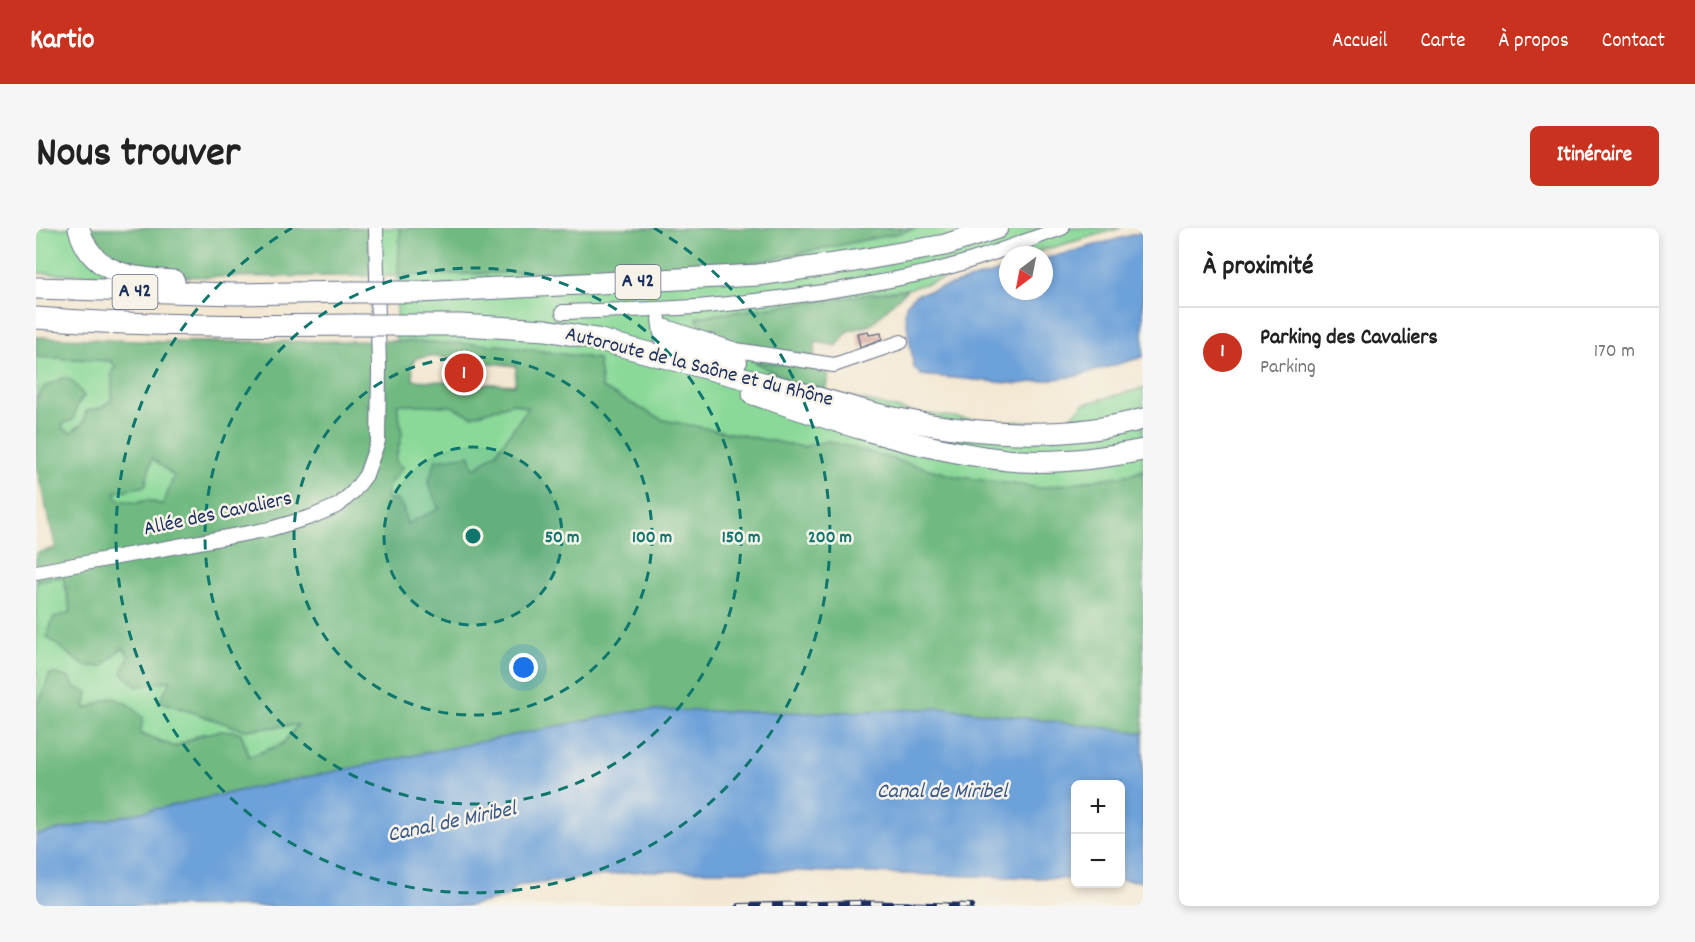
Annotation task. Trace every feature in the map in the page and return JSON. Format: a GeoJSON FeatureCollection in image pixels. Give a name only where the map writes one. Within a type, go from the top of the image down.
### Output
{"type":"FeatureCollection","features":[{"type":"Feature","properties":{"kind":"highway"},"geometry":{"type":"LineString","coordinates":[[79,228],[87,249],[94,258],[108,268],[123,274],[171,281],[209,281],[234,294]]}},
{"type":"Feature","properties":{"kind":"highway"},"geometry":{"type":"LineString","coordinates":[[855,261],[964,228]]}},
{"type":"Feature","properties":{"kind":"highway","name":"A 42"},"geometry":{"type":"LineString","coordinates":[[36,288],[234,294],[420,292],[758,275],[945,245],[997,228]]}},
{"type":"Feature","properties":{"kind":"highway","name":"Autoroute de la Saône et du Rhône"},"geometry":{"type":"LineString","coordinates":[[36,318],[232,326],[460,325],[546,330],[596,339],[899,419],[967,430],[1036,434],[1084,430],[1143,418]]}},
{"type":"Feature","properties":{"kind":"highway"},"geometry":{"type":"LineString","coordinates":[[504,327],[605,351],[925,446],[1020,461],[1113,456],[1143,450]]}},
{"type":"Feature","properties":{"kind":"street","name":"Allée des Cavaliers"},"geometry":{"type":"LineString","coordinates":[[36,572],[270,529],[311,518],[339,505],[354,491],[366,475],[378,441],[379,340],[376,228]]}},
{"type":"Feature","properties":{"kind":"street"},"geometry":{"type":"LineString","coordinates":[[563,312],[707,306],[789,297],[925,273],[998,251],[1062,228]]}},
{"type":"Feature","properties":{"kind":"street"},"geometry":{"type":"LineString","coordinates":[[658,308],[662,340],[741,362]]}},
{"type":"Feature","properties":{"kind":"street"},"geometry":{"type":"LineString","coordinates":[[660,325],[736,350],[834,365],[901,342]]}},
{"type":"Feature","properties":{"kind":"green space"},"geometry":{"type":"Polygon","coordinates":[[[36,228],[90,228],[158,277],[36,273],[36,228]]]}},
{"type":"Feature","properties":{"kind":"green space"},"geometry":{"type":"Polygon","coordinates":[[[90,228],[369,228],[372,276],[158,277],[111,258],[90,232],[90,228]]]}},
{"type":"Feature","properties":{"kind":"green space"},"geometry":{"type":"Polygon","coordinates":[[[369,228],[400,228],[398,276],[372,276],[369,228]]]}},
{"type":"Feature","properties":{"kind":"green space"},"geometry":{"type":"Polygon","coordinates":[[[400,228],[916,228],[742,265],[398,276],[400,228]]]}},
{"type":"Feature","properties":{"kind":"green space"},"geometry":{"type":"Polygon","coordinates":[[[916,228],[1121,228],[1053,247],[999,246],[999,263],[908,289],[697,317],[814,357],[813,369],[756,362],[793,383],[912,412],[977,420],[1064,423],[1084,404],[1143,388],[1143,470],[1133,474],[1040,488],[954,476],[828,441],[803,447],[663,420],[602,388],[598,359],[498,345],[396,341],[398,276],[742,265],[916,228]]]}},
{"type":"Feature","properties":{"kind":"green space"},"geometry":{"type":"Polygon","coordinates":[[[908,289],[870,325],[848,331],[837,346],[816,342],[814,357],[744,346],[699,327],[697,317],[908,289]]]}},
{"type":"Feature","properties":{"kind":"green space"},"geometry":{"type":"Polygon","coordinates":[[[36,337],[162,342],[396,341],[498,345],[598,359],[602,388],[663,420],[803,447],[828,441],[954,476],[1040,488],[1133,474],[1143,470],[1143,733],[945,708],[824,713],[638,710],[253,788],[36,835],[36,703],[40,700],[50,674],[58,674],[71,679],[74,687],[88,692],[85,709],[113,697],[130,705],[143,718],[140,734],[175,747],[207,734],[232,731],[241,733],[249,757],[282,744],[298,725],[244,730],[159,701],[171,680],[137,687],[122,673],[129,656],[123,647],[102,667],[83,665],[47,637],[53,618],[71,612],[63,577],[36,581],[36,553],[56,548],[36,466],[36,400],[44,387],[65,377],[72,381],[84,396],[77,405],[73,420],[64,423],[62,428],[71,433],[84,422],[86,411],[101,408],[112,399],[112,371],[116,367],[111,361],[36,357],[36,337]],[[430,356],[416,358],[412,364],[413,380],[515,385],[516,366],[430,356]],[[513,403],[472,416],[451,406],[397,404],[402,433],[395,462],[402,467],[388,486],[387,499],[397,500],[403,508],[407,524],[439,509],[428,483],[436,460],[470,455],[474,469],[496,453],[528,408],[513,403]],[[152,458],[145,486],[115,492],[119,500],[137,503],[147,500],[163,505],[174,476],[152,458]]]}},
{"type":"Feature","properties":{"kind":"green space"},"geometry":{"type":"Polygon","coordinates":[[[36,357],[111,361],[116,367],[112,371],[112,399],[101,408],[86,411],[84,422],[71,433],[62,428],[64,423],[73,420],[77,405],[84,396],[38,396],[36,400],[36,357]]]}},
{"type":"Feature","properties":{"kind":"green space"},"geometry":{"type":"Polygon","coordinates":[[[754,362],[803,366],[829,374],[825,391],[793,383],[754,362]]]}},
{"type":"Feature","properties":{"kind":"green space"},"geometry":{"type":"Polygon","coordinates":[[[513,403],[528,408],[496,453],[474,469],[428,483],[439,509],[406,524],[403,508],[387,499],[388,486],[402,467],[395,462],[402,433],[397,404],[451,406],[472,416],[513,403]]]}},
{"type":"Feature","properties":{"kind":"green space"},"geometry":{"type":"Polygon","coordinates":[[[152,458],[174,476],[163,505],[147,500],[137,503],[118,500],[115,492],[145,486],[152,458]]]}},
{"type":"Feature","properties":{"kind":"green space"},"geometry":{"type":"Polygon","coordinates":[[[63,576],[71,612],[123,647],[129,656],[171,680],[160,701],[244,730],[299,724],[282,744],[248,757],[241,733],[201,734],[175,747],[85,709],[74,687],[50,674],[40,700],[36,703],[36,687],[39,683],[36,673],[36,581],[63,576]]]}},
{"type":"Feature","properties":{"kind":"water"},"geometry":{"type":"Polygon","coordinates":[[[1143,232],[1143,357],[1077,376],[1018,384],[921,375],[914,368],[905,313],[906,305],[915,295],[999,272],[999,300],[1053,300],[1053,257],[1143,232]]]}},
{"type":"Feature","properties":{"kind":"water","name":"Canal de Miribel"},"geometry":{"type":"Polygon","coordinates":[[[945,708],[1143,733],[1143,881],[1125,880],[1125,780],[1071,780],[1071,879],[796,871],[643,871],[516,886],[507,897],[468,906],[36,906],[36,835],[253,788],[638,710],[824,713],[945,708]]]}},
{"type":"Feature","properties":{"kind":"building"},"geometry":{"type":"Polygon","coordinates":[[[868,331],[869,335],[881,333],[882,339],[860,347],[857,333],[868,331]]]}},
{"type":"Feature","properties":{"kind":"railway"},"geometry":{"type":"LineString","coordinates":[[739,906],[856,903],[972,906]]}},
{"type":"Feature","properties":{"kind":"place","name":"Parking des Cavaliers"},"geometry":{"type":"Point","coordinates":[464,373]}}]}
